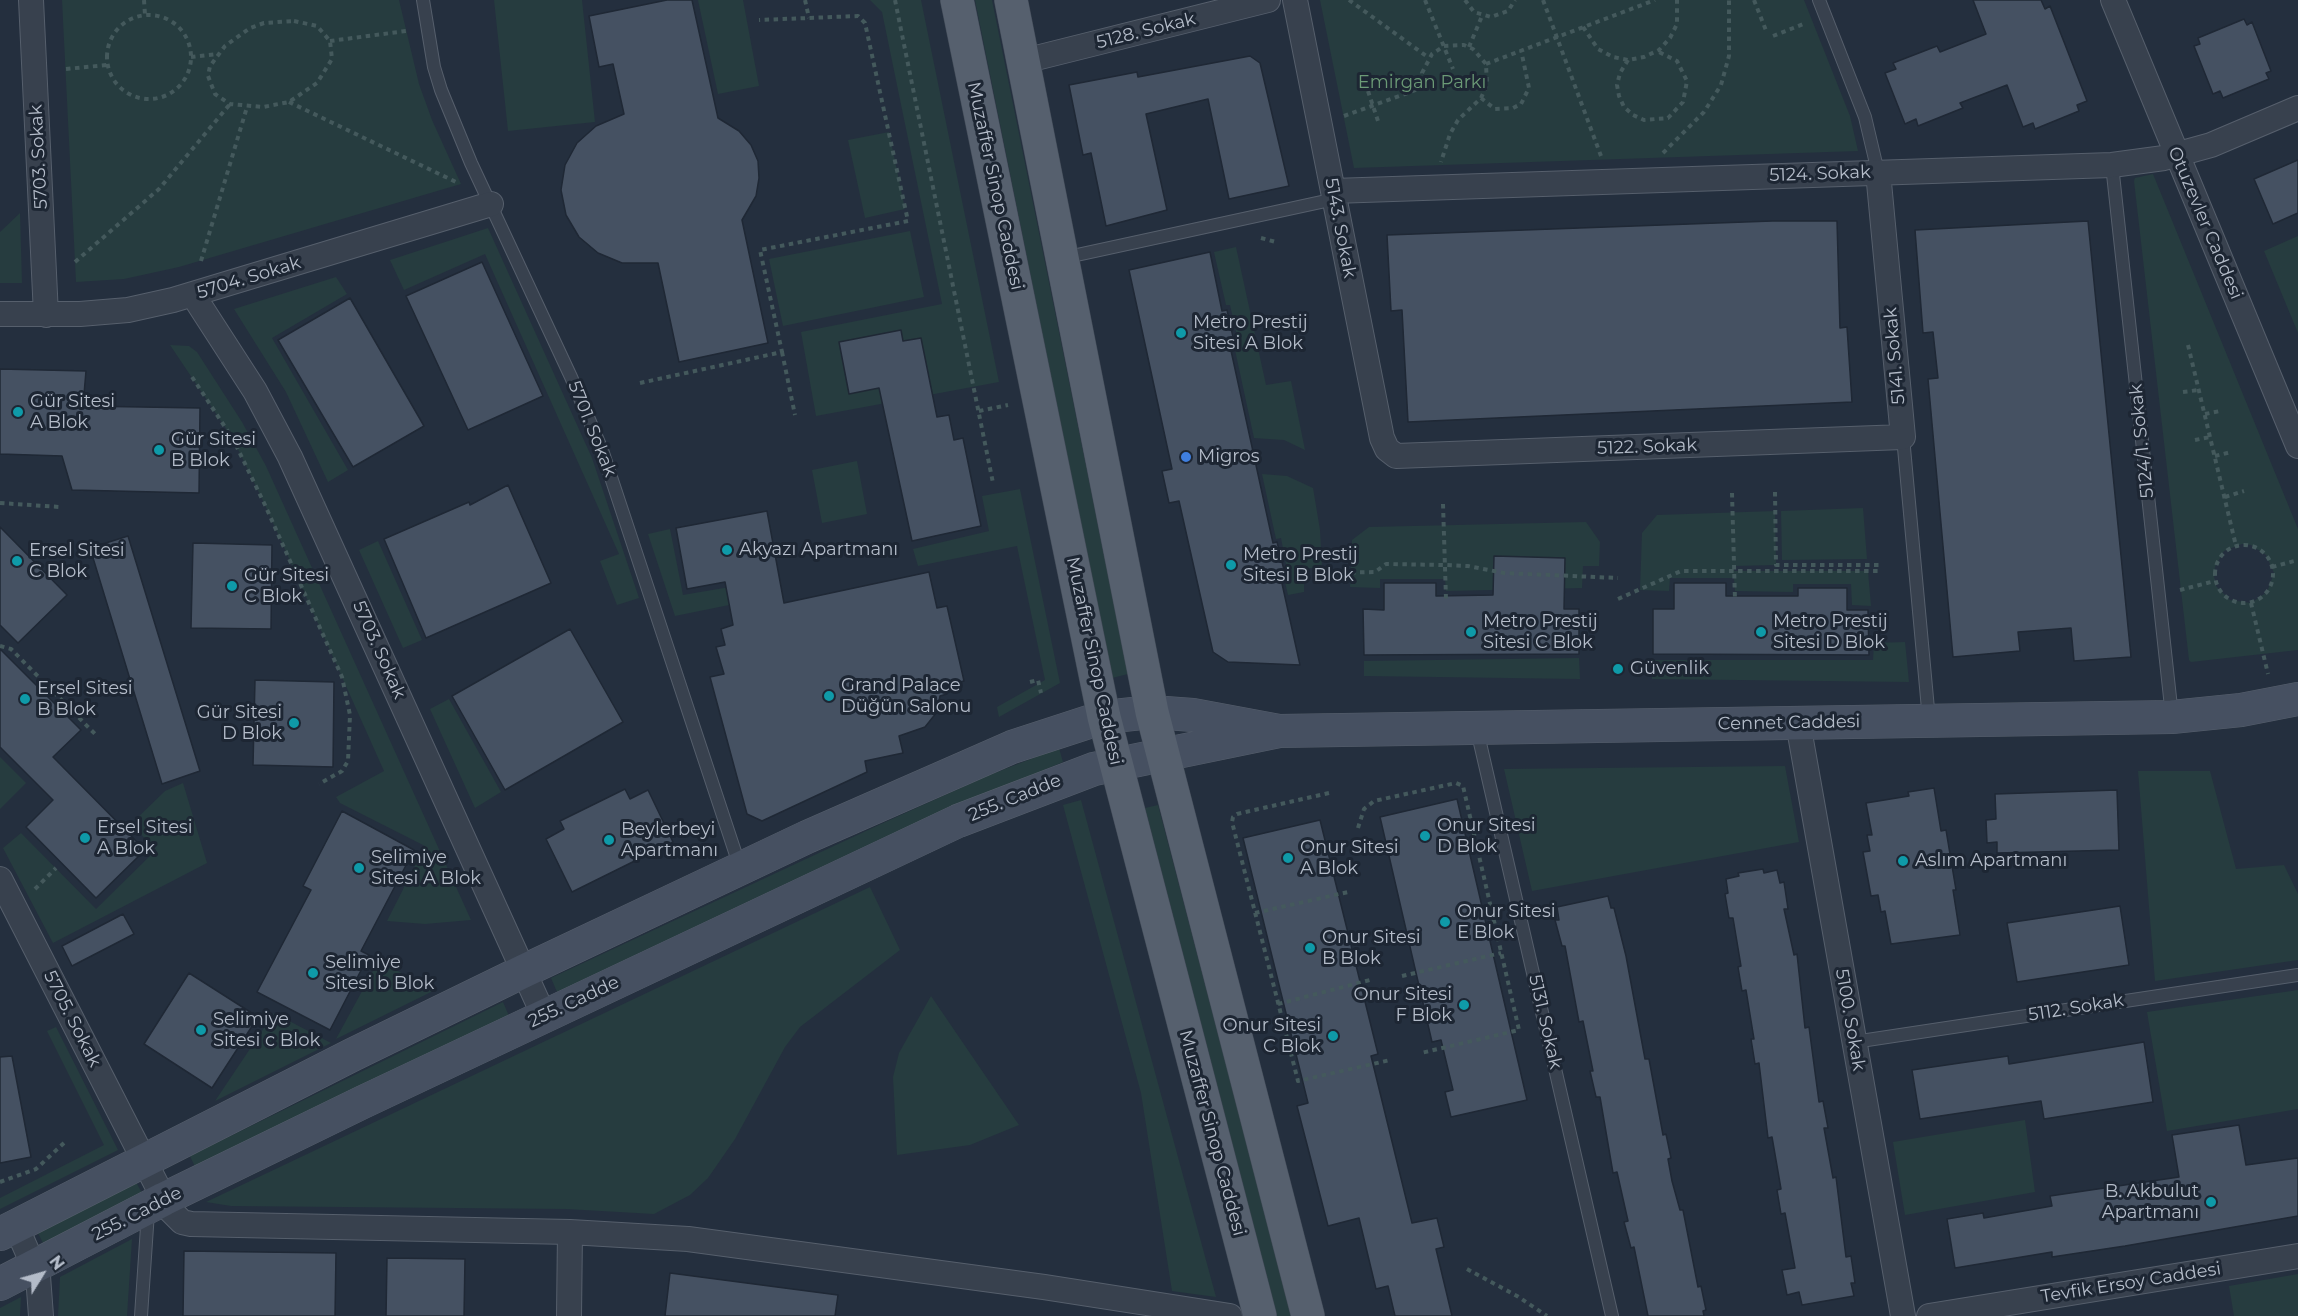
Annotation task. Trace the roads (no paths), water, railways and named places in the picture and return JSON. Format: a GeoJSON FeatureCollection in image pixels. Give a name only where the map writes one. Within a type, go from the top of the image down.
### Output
{"type":"FeatureCollection","features":[{"type":"Feature","properties":{"kind":"main road","name":"Muzaffer Sinop Caddesi"},"geometry":{"type":"LineString","coordinates":[[957,0],[1104,717],[1260,1316]]}},
{"type":"Feature","properties":{"kind":"main road"},"geometry":{"type":"LineString","coordinates":[[1011,0],[1152,712],[1308,1316]]}},
{"type":"Feature","properties":{"kind":"main road","name":"Cennet Caddesi"},"geometry":{"type":"LineString","coordinates":[[1162,754],[1279,731],[2172,717],[2241,710],[2286,702]]}},
{"type":"Feature","properties":{"kind":"main road"},"geometry":{"type":"LineString","coordinates":[[8,1230],[524,971],[740,868],[1004,750],[1104,717],[1152,712]]}},
{"type":"Feature","properties":{"kind":"main road","name":"Cennet Caddesi"},"geometry":{"type":"LineString","coordinates":[[1152,712],[1193,715],[1279,731]]}},
{"type":"Feature","properties":{"kind":"main road","name":"255. Cadde"},"geometry":{"type":"LineString","coordinates":[[0,1284],[156,1204],[544,1016],[958,821],[1076,774],[1115,763],[1162,754]]}},
{"type":"Feature","properties":{"kind":"street","name":"5703. Sokak"},"geometry":{"type":"LineString","coordinates":[[31,0],[46,315]]}},
{"type":"Feature","properties":{"kind":"street","name":"5128. Sokak"},"geometry":{"type":"LineString","coordinates":[[1024,61],[1268,0]]}},
{"type":"Feature","properties":{"kind":"street","name":"5143. Sokak"},"geometry":{"type":"LineString","coordinates":[[1295,0],[1382,438],[1391,454]]}},
{"type":"Feature","properties":{"kind":"street","name":"Otuzevler Caddesi"},"geometry":{"type":"LineString","coordinates":[[2113,0],[2298,446]]}},
{"type":"Feature","properties":{"kind":"street","name":"5124. Sokak"},"geometry":{"type":"LineString","coordinates":[[1334,195],[1878,172],[2112,165],[2177,154],[2226,140],[2298,108]]}},
{"type":"Feature","properties":{"kind":"street","name":"5141. Sokak"},"geometry":{"type":"LineString","coordinates":[[1878,172],[1903,437]]}},
{"type":"Feature","properties":{"kind":"street","name":"5704. Sokak"},"geometry":{"type":"LineString","coordinates":[[0,314],[46,315],[128,310],[193,295],[491,204]]}},
{"type":"Feature","properties":{"kind":"street","name":"5703. Sokak"},"geometry":{"type":"LineString","coordinates":[[193,295],[255,391],[290,457],[544,1016]]}},
{"type":"Feature","properties":{"kind":"street","name":"5122. Sokak"},"geometry":{"type":"LineString","coordinates":[[1391,454],[1401,456],[1903,437]]}},
{"type":"Feature","properties":{"kind":"street","name":"5100. Sokak"},"geometry":{"type":"LineString","coordinates":[[1798,723],[1903,1316]]}},
{"type":"Feature","properties":{"kind":"street","name":"5705. Sokak"},"geometry":{"type":"LineString","coordinates":[[0,879],[144,1160],[156,1204],[191,1224],[570,1232],[715,1242],[1230,1316]]}},
{"type":"Feature","properties":{"kind":"street"},"geometry":{"type":"LineString","coordinates":[[8,1230],[35,1266],[41,1287],[41,1316]]}},
{"type":"Feature","properties":{"kind":"street"},"geometry":{"type":"LineString","coordinates":[[569,1316],[570,1232]]}},
{"type":"Feature","properties":{"kind":"street","name":"Tevfik Ersoy Caddesi"},"geometry":{"type":"LineString","coordinates":[[1929,1316],[2298,1256]]}},
{"type":"Feature","properties":{"kind":"lane","name":"5701. Sokak"},"geometry":{"type":"LineString","coordinates":[[423,0],[432,58],[441,90],[602,450],[740,868]]}},
{"type":"Feature","properties":{"kind":"lane","name":"5141. Sokak"},"geometry":{"type":"LineString","coordinates":[[1819,0],[1865,117],[1878,172]]}},
{"type":"Feature","properties":{"kind":"lane","name":"5124/1. Sokak"},"geometry":{"type":"LineString","coordinates":[[2112,165],[2172,717]]}},
{"type":"Feature","properties":{"kind":"lane"},"geometry":{"type":"LineString","coordinates":[[1061,258],[1334,195]]}},
{"type":"Feature","properties":{"kind":"lane","name":"5141. Sokak"},"geometry":{"type":"LineString","coordinates":[[1903,437],[1929,721]]}},
{"type":"Feature","properties":{"kind":"lane","name":"5131. Sokak"},"geometry":{"type":"LineString","coordinates":[[1477,728],[1612,1316]]}},
{"type":"Feature","properties":{"kind":"lane","name":"5112. Sokak"},"geometry":{"type":"LineString","coordinates":[[1854,1042],[2298,975]]}},
{"type":"Feature","properties":{"kind":"lane"},"geometry":{"type":"LineString","coordinates":[[141,1316],[156,1204]]}},
{"type":"Feature","properties":{"kind":"place","name":"Metro Prestij Sitesi A Blok"},"geometry":{"type":"Point","coordinates":[1181,333]}},
{"type":"Feature","properties":{"kind":"place","name":"Gür Sitesi A Blok"},"geometry":{"type":"Point","coordinates":[18,412]}},
{"type":"Feature","properties":{"kind":"place","name":"Gür Sitesi B Blok"},"geometry":{"type":"Point","coordinates":[159,450]}},
{"type":"Feature","properties":{"kind":"place","name":"Migros"},"geometry":{"type":"Point","coordinates":[1186,457]}},
{"type":"Feature","properties":{"kind":"place","name":"Akyazı Apartmanı"},"geometry":{"type":"Point","coordinates":[727,550]}},
{"type":"Feature","properties":{"kind":"place","name":"Ersel Sitesi C Blok"},"geometry":{"type":"Point","coordinates":[17,561]}},
{"type":"Feature","properties":{"kind":"place","name":"Metro Prestij Sitesi B Blok"},"geometry":{"type":"Point","coordinates":[1231,565]}},
{"type":"Feature","properties":{"kind":"place","name":"Gür Sitesi C Blok"},"geometry":{"type":"Point","coordinates":[232,586]}},
{"type":"Feature","properties":{"kind":"place","name":"Metro Prestij Sitesi C Blok"},"geometry":{"type":"Point","coordinates":[1471,632]}},
{"type":"Feature","properties":{"kind":"place","name":"Metro Prestij Sitesi D Blok"},"geometry":{"type":"Point","coordinates":[1761,632]}},
{"type":"Feature","properties":{"kind":"place","name":"Güvenlik"},"geometry":{"type":"Point","coordinates":[1618,669]}},
{"type":"Feature","properties":{"kind":"place","name":"Grand Palace Düğün Salonu"},"geometry":{"type":"Point","coordinates":[829,696]}},
{"type":"Feature","properties":{"kind":"place","name":"Ersel Sitesi B Blok"},"geometry":{"type":"Point","coordinates":[25,699]}},
{"type":"Feature","properties":{"kind":"place","name":"Gür Sitesi D Blok"},"geometry":{"type":"Point","coordinates":[294,723]}},
{"type":"Feature","properties":{"kind":"place","name":"Onur Sitesi D Blok"},"geometry":{"type":"Point","coordinates":[1425,836]}},
{"type":"Feature","properties":{"kind":"place","name":"Ersel Sitesi A Blok"},"geometry":{"type":"Point","coordinates":[85,838]}},
{"type":"Feature","properties":{"kind":"place","name":"Beylerbeyi Apartmanı"},"geometry":{"type":"Point","coordinates":[609,840]}},
{"type":"Feature","properties":{"kind":"place","name":"Onur Sitesi A Blok"},"geometry":{"type":"Point","coordinates":[1288,858]}},
{"type":"Feature","properties":{"kind":"place","name":"Aslım Apartmanı"},"geometry":{"type":"Point","coordinates":[1903,861]}},
{"type":"Feature","properties":{"kind":"place","name":"Selimiye Sitesi A Blok"},"geometry":{"type":"Point","coordinates":[359,868]}},
{"type":"Feature","properties":{"kind":"place","name":"Onur Sitesi E Blok"},"geometry":{"type":"Point","coordinates":[1445,922]}},
{"type":"Feature","properties":{"kind":"place","name":"Onur Sitesi B Blok"},"geometry":{"type":"Point","coordinates":[1310,948]}},
{"type":"Feature","properties":{"kind":"place","name":"Selimiye Sitesi b Blok"},"geometry":{"type":"Point","coordinates":[313,973]}},
{"type":"Feature","properties":{"kind":"place","name":"Onur Sitesi F Blok"},"geometry":{"type":"Point","coordinates":[1464,1005]}},
{"type":"Feature","properties":{"kind":"place","name":"Selimiye Sitesi c Blok"},"geometry":{"type":"Point","coordinates":[201,1030]}},
{"type":"Feature","properties":{"kind":"place","name":"Onur Sitesi C Blok"},"geometry":{"type":"Point","coordinates":[1333,1036]}},
{"type":"Feature","properties":{"kind":"place","name":"B. Akbulut Apartmanı"},"geometry":{"type":"Point","coordinates":[2211,1202]}},
{"type":"Feature","properties":{"kind":"park label","name":"Emirgan Parkı"},"geometry":{"type":"Point","coordinates":[1422,83]}}]}
